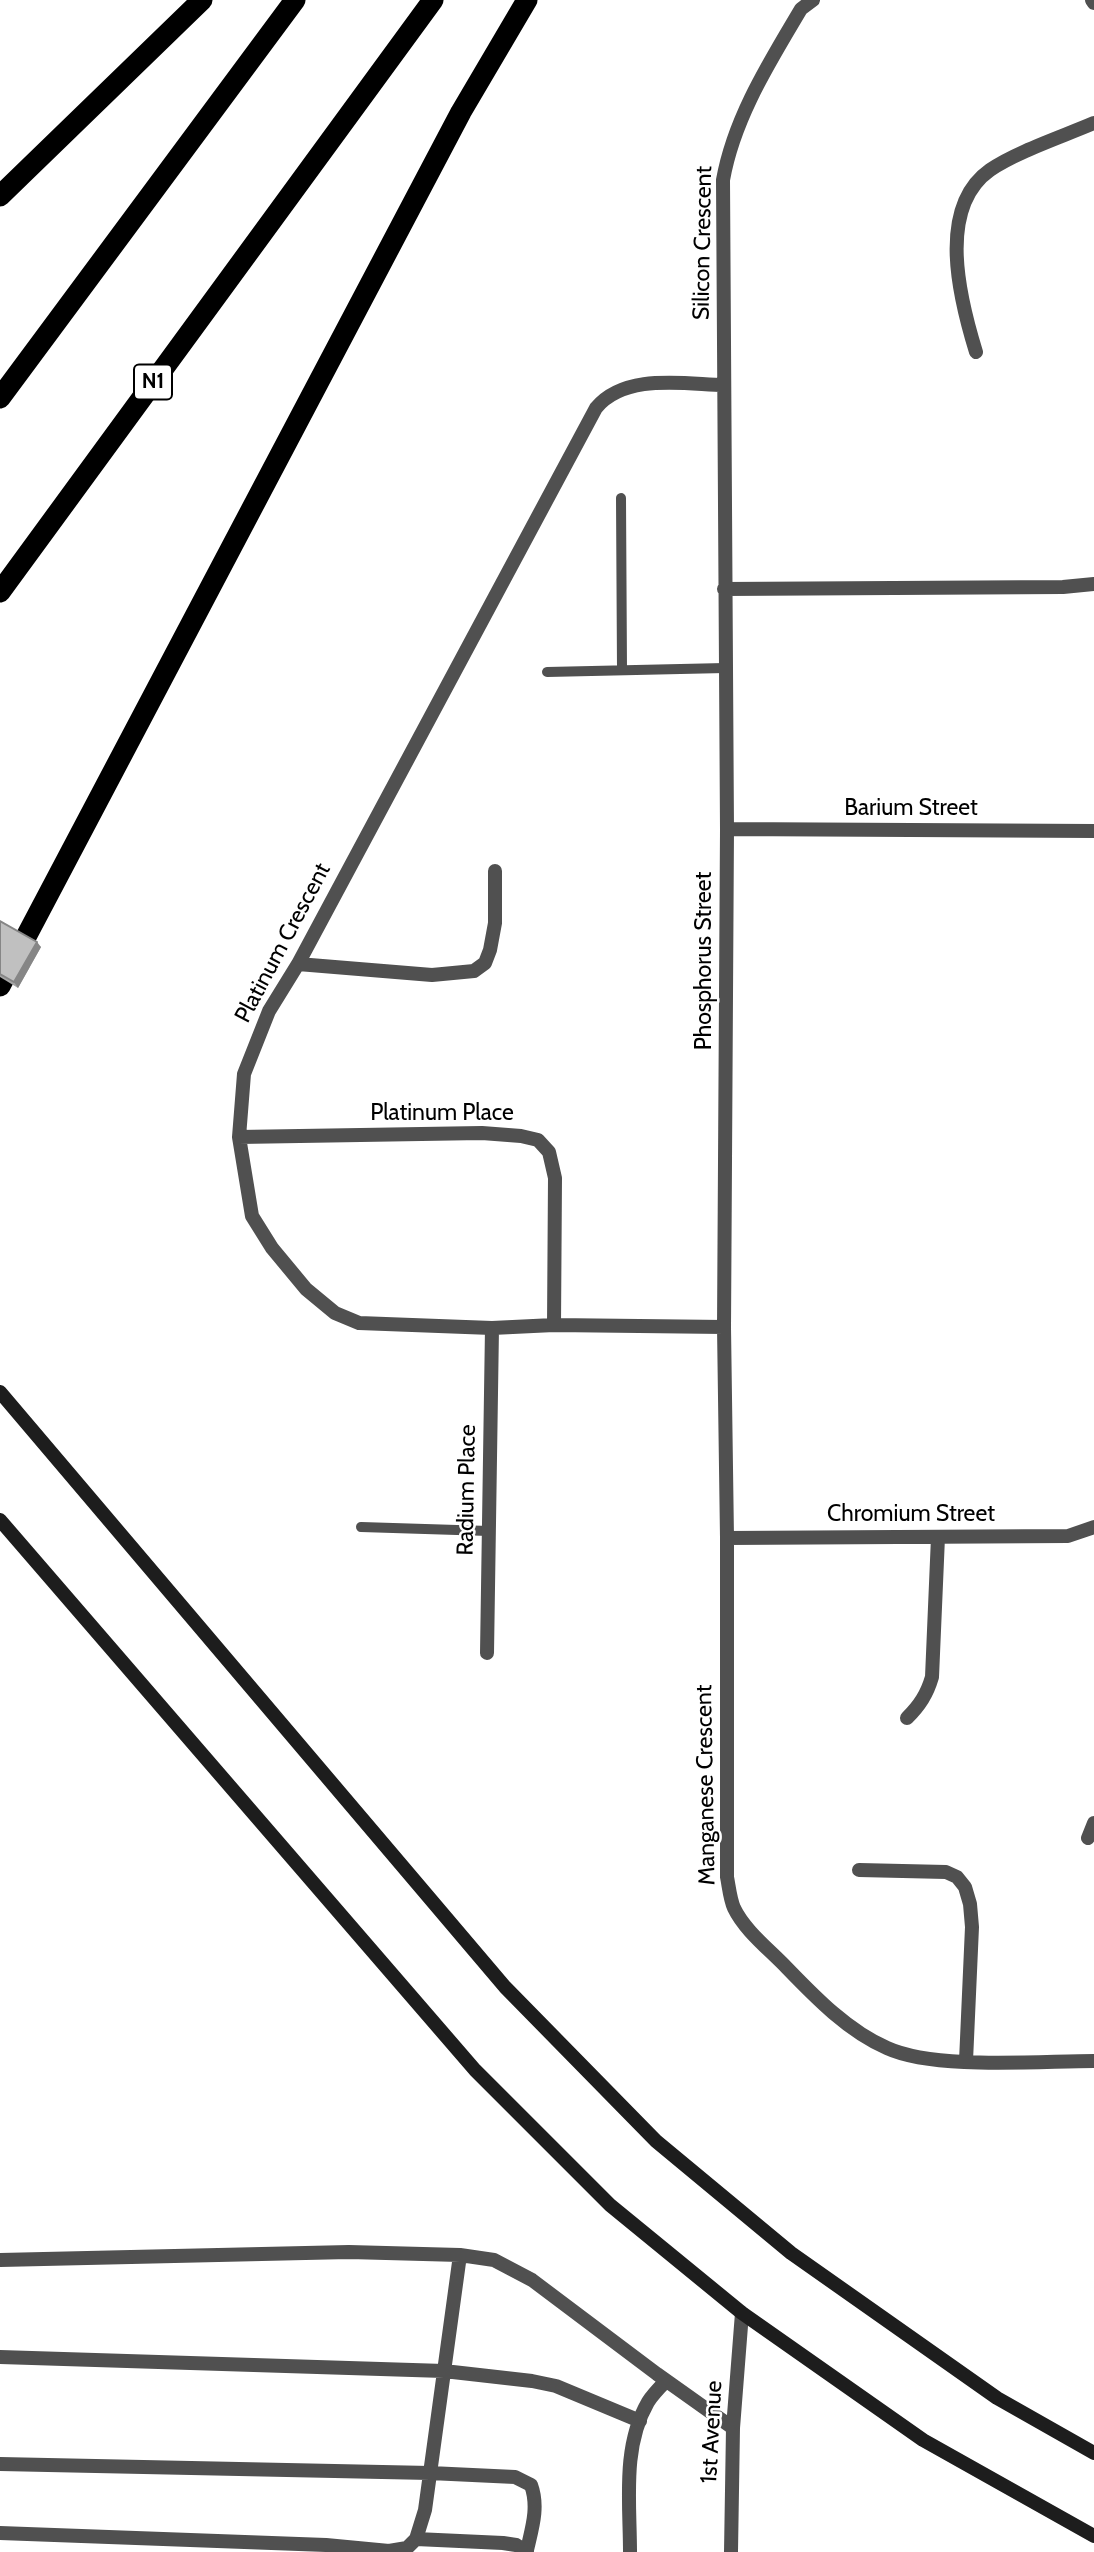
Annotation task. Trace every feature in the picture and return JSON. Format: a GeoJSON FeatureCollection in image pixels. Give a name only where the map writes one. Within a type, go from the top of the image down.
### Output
{"type":"FeatureCollection","features":[{"type":"Feature","properties":{"kind":"highway"},"geometry":{"type":"LineString","coordinates":[[0,196],[202,0]]}},
{"type":"Feature","properties":{"kind":"highway"},"geometry":{"type":"LineString","coordinates":[[0,398],[295,0]]}},
{"type":"Feature","properties":{"kind":"highway","name":"N1"},"geometry":{"type":"LineString","coordinates":[[0,592],[433,0]]}},
{"type":"Feature","properties":{"kind":"highway"},"geometry":{"type":"LineString","coordinates":[[0,986],[448,136],[527,0]]}},
{"type":"Feature","properties":{"kind":"main road"},"geometry":{"type":"LineString","coordinates":[[0,1392],[505,1987],[656,2141],[790,2253],[997,2398],[1094,2453]]}},
{"type":"Feature","properties":{"kind":"main road"},"geometry":{"type":"LineString","coordinates":[[0,1520],[475,2070],[610,2204],[742,2314],[923,2440],[1094,2536]]}},
{"type":"Feature","properties":{"kind":"street","name":"Silicon Crescent"},"geometry":{"type":"LineString","coordinates":[[724,385],[723,180],[729,149],[777,49],[801,9],[813,0]]}},
{"type":"Feature","properties":{"kind":"street"},"geometry":{"type":"LineString","coordinates":[[976,352],[959,288],[959,214],[968,192],[992,169],[1094,123]]}},
{"type":"Feature","properties":{"kind":"street","name":"Platinum Crescent"},"geometry":{"type":"LineString","coordinates":[[724,385],[672,383],[630,386],[614,391],[596,408],[298,964],[269,1011],[244,1074],[239,1138],[252,1216],[272,1248],[306,1289],[335,1313],[359,1322],[492,1328],[554,1325],[724,1327]]}},
{"type":"Feature","properties":{"kind":"street","name":"Phosphorus Street"},"geometry":{"type":"LineString","coordinates":[[724,385],[727,829],[724,1327],[727,1538]]}},
{"type":"Feature","properties":{"kind":"street"},"geometry":{"type":"LineString","coordinates":[[724,589],[1063,587],[1094,584]]}},
{"type":"Feature","properties":{"kind":"street","name":"Barium Street"},"geometry":{"type":"LineString","coordinates":[[727,829],[1094,831]]}},
{"type":"Feature","properties":{"kind":"street"},"geometry":{"type":"LineString","coordinates":[[298,964],[432,975],[474,971],[485,963],[491,950],[495,923],[495,871]]}},
{"type":"Feature","properties":{"kind":"street","name":"Platinum Place"},"geometry":{"type":"LineString","coordinates":[[239,1138],[482,1133],[538,1140],[549,1152],[555,1178],[554,1325]]}},
{"type":"Feature","properties":{"kind":"street","name":"Radium Place"},"geometry":{"type":"LineString","coordinates":[[488,1653],[492,1328]]}},
{"type":"Feature","properties":{"kind":"street","name":"Chromium Street"},"geometry":{"type":"LineString","coordinates":[[727,1538],[1068,1536],[1094,1527]]}},
{"type":"Feature","properties":{"kind":"street"},"geometry":{"type":"LineString","coordinates":[[907,1718],[929,1690],[932,1677],[938,1537]]}},
{"type":"Feature","properties":{"kind":"street","name":"Manganese Crescent"},"geometry":{"type":"LineString","coordinates":[[727,1538],[727,1877],[734,1908],[747,1927],[821,2004],[887,2049],[929,2058],[966,2061],[1094,2061]]}},
{"type":"Feature","properties":{"kind":"street"},"geometry":{"type":"LineString","coordinates":[[1088,1838],[1094,1823]]}},
{"type":"Feature","properties":{"kind":"street"},"geometry":{"type":"LineString","coordinates":[[859,1870],[946,1872],[957,1877],[965,1887],[972,1927],[966,2061]]}},
{"type":"Feature","properties":{"kind":"street"},"geometry":{"type":"LineString","coordinates":[[0,2260],[349,2252],[460,2255],[494,2260],[532,2280],[733,2428]]}},
{"type":"Feature","properties":{"kind":"street"},"geometry":{"type":"LineString","coordinates":[[410,2546],[425,2510],[460,2255]]}},
{"type":"Feature","properties":{"kind":"street","name":"1st Avenue"},"geometry":{"type":"LineString","coordinates":[[731,2552],[733,2428],[742,2314]]}},
{"type":"Feature","properties":{"kind":"street"},"geometry":{"type":"LineString","coordinates":[[0,2357],[444,2371],[556,2386],[640,2421]]}},
{"type":"Feature","properties":{"kind":"street"},"geometry":{"type":"LineString","coordinates":[[630,2552],[629,2468],[632,2444],[649,2401],[666,2381]]}},
{"type":"Feature","properties":{"kind":"street"},"geometry":{"type":"LineString","coordinates":[[0,2464],[514,2477],[531,2485],[535,2496],[527,2551],[516,2545],[503,2543],[410,2546],[389,2551],[326,2545],[228,2547],[0,2533]]}},
{"type":"Feature","properties":{"kind":"lane"},"geometry":{"type":"LineString","coordinates":[[621,498],[622,670]]}},
{"type":"Feature","properties":{"kind":"lane"},"geometry":{"type":"LineString","coordinates":[[547,672],[725,668]]}},
{"type":"Feature","properties":{"kind":"lane"},"geometry":{"type":"LineString","coordinates":[[361,1528],[489,1531]]}},
{"type":"Feature","properties":{"kind":"building"},"geometry":{"type":"Polygon","coordinates":[[[0,921],[37,942],[14,982],[0,974],[0,921]]]}}]}
